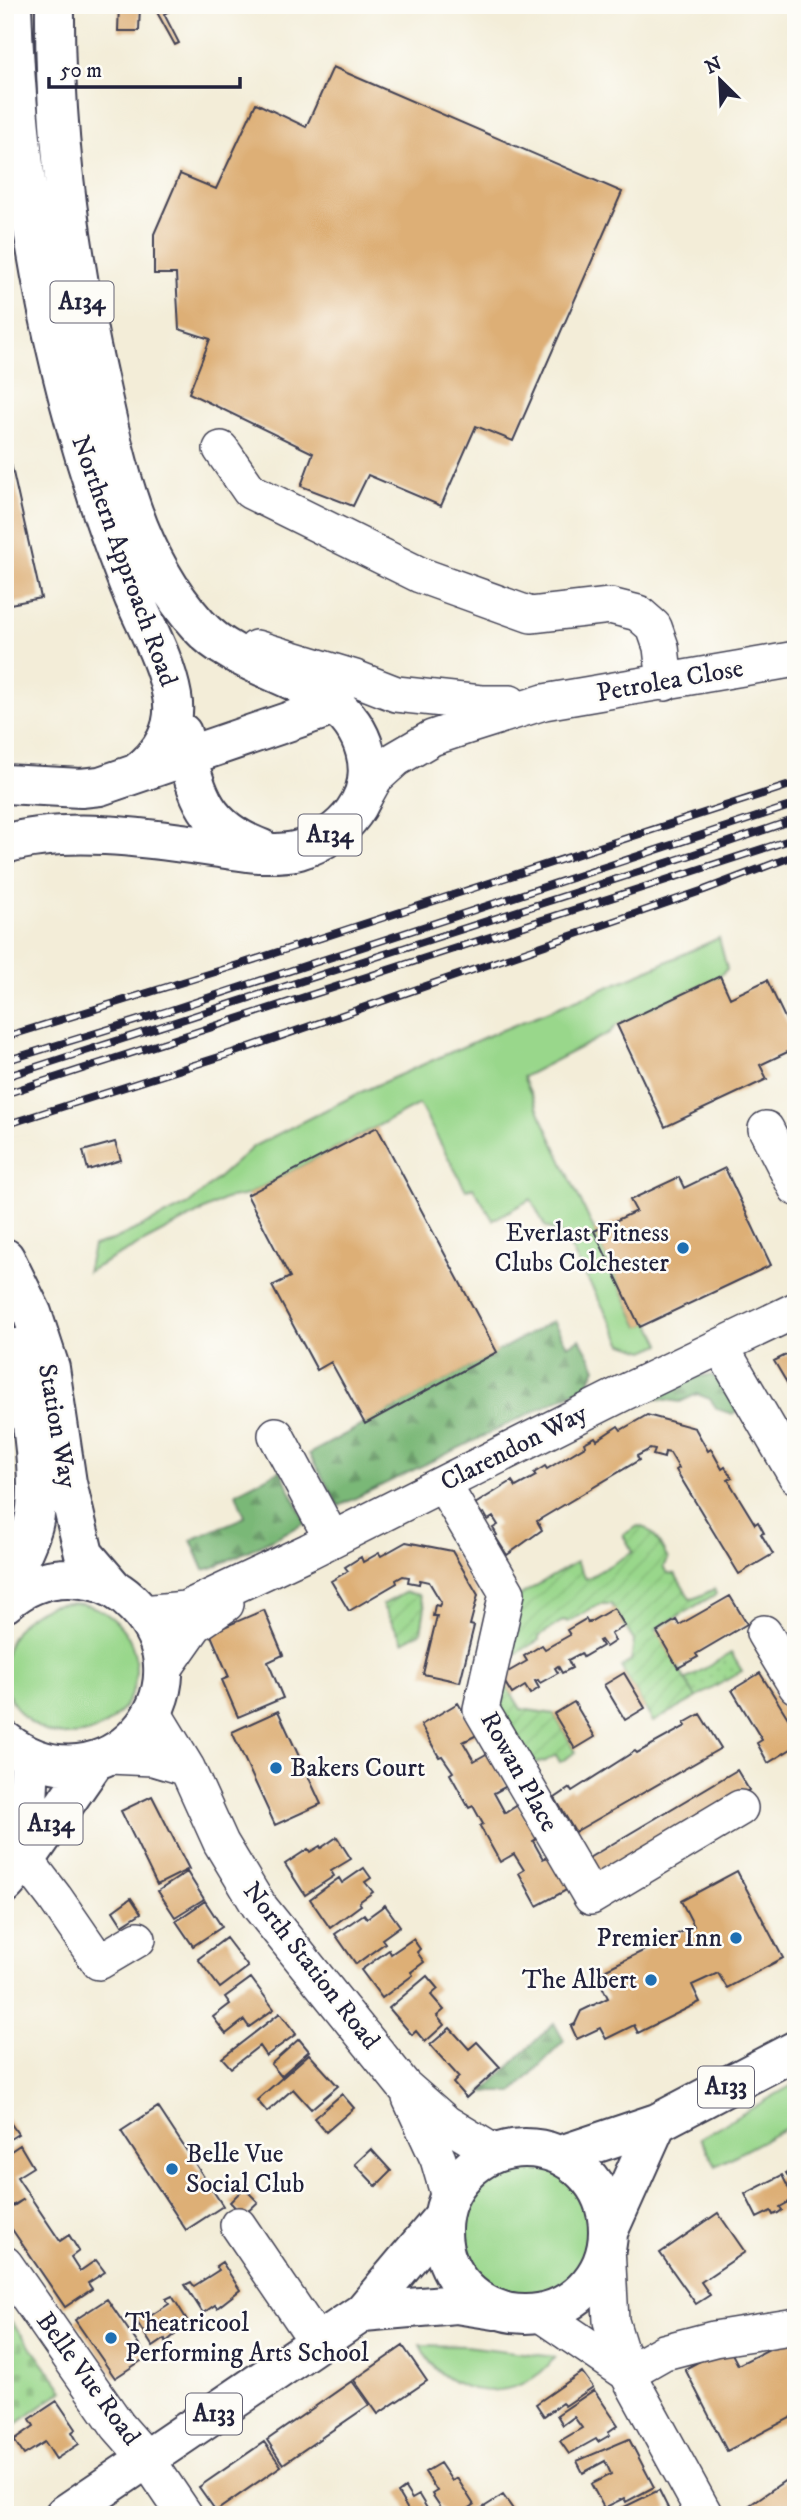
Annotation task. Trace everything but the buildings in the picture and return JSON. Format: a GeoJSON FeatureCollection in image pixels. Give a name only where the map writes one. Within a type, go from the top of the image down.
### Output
{"type":"FeatureCollection","features":[{"type":"Feature","properties":{"kind":"main road","name":"Northern Approach Road"},"geometry":{"type":"LineString","coordinates":[[55,5],[58,134],[75,272],[123,483],[149,553],[167,587],[203,630],[223,648],[337,705]]}},
{"type":"Feature","properties":{"kind":"main road","name":"Northern Approach Road"},"geometry":{"type":"LineString","coordinates":[[10,27],[29,204],[38,263],[61,372],[81,446],[112,540],[154,641],[173,698],[173,719],[161,751],[137,773]]}},
{"type":"Feature","properties":{"kind":"main road","name":"A134"},"geometry":{"type":"LineString","coordinates":[[173,698],[201,801],[213,818],[243,841],[281,853]]}},
{"type":"Feature","properties":{"kind":"main road","name":"A134"},"geometry":{"type":"LineString","coordinates":[[5,844],[62,835],[105,835],[257,853],[298,850],[329,835],[344,823],[365,796],[369,779],[365,752],[357,728],[337,705],[122,780],[91,787],[15,781]]}},
{"type":"Feature","properties":{"kind":"main road","name":"Station Way"},"geometry":{"type":"LineString","coordinates":[[5,1258],[32,1313],[50,1368],[64,1464],[84,1554],[129,1601]]}},
{"type":"Feature","properties":{"kind":"main road","name":"Station Way"},"geometry":{"type":"LineString","coordinates":[[5,1314],[25,1381],[37,1478],[33,1525],[5,1590]]}},
{"type":"Feature","properties":{"kind":"main road"},"geometry":{"type":"LineString","coordinates":[[5,1603],[28,1587],[57,1578],[94,1581],[129,1601]]}},
{"type":"Feature","properties":{"kind":"main road","name":"A134"},"geometry":{"type":"LineString","coordinates":[[12,1874],[101,1759],[134,1739],[158,1701],[162,1672],[158,1637],[129,1601]]}},
{"type":"Feature","properties":{"kind":"main road","name":"A134"},"geometry":{"type":"LineString","coordinates":[[18,1749],[61,1765],[101,1759]]}},
{"type":"Feature","properties":{"kind":"main road","name":"A134"},"geometry":{"type":"LineString","coordinates":[[12,1874],[28,1806],[18,1749]]}},
{"type":"Feature","properties":{"kind":"main road","name":"A133"},"geometry":{"type":"LineString","coordinates":[[561,2155],[657,2123],[796,2050]]}},
{"type":"Feature","properties":{"kind":"main road"},"geometry":{"type":"LineString","coordinates":[[446,2208],[445,2251],[463,2287],[479,2300],[522,2312],[559,2307],[582,2292],[598,2272],[608,2238],[657,2123]]}},
{"type":"Feature","properties":{"kind":"main road","name":"A133"},"geometry":{"type":"LineString","coordinates":[[64,2515],[363,2312],[446,2208],[458,2182],[481,2161],[495,2153],[526,2148],[561,2155],[585,2173],[598,2190],[608,2218],[608,2238]]}},
{"type":"Feature","properties":{"kind":"main road","name":"A133"},"geometry":{"type":"LineString","coordinates":[[363,2312],[456,2304],[522,2312]]}},
{"type":"Feature","properties":{"kind":"street"},"geometry":{"type":"LineString","coordinates":[[10,27],[32,25],[39,5]]}},
{"type":"Feature","properties":{"kind":"street"},"geometry":{"type":"LineString","coordinates":[[221,449],[250,491],[420,575],[531,615],[610,606],[638,613],[654,627],[661,647],[665,683]]}},
{"type":"Feature","properties":{"kind":"street","name":"Petrolea Close"},"geometry":{"type":"LineString","coordinates":[[167,587],[200,617],[235,640],[275,656],[355,678],[396,694],[481,703],[544,702],[796,659]]}},
{"type":"Feature","properties":{"kind":"street","name":"Petrolea Close"},"geometry":{"type":"LineString","coordinates":[[337,705],[396,694]]}},
{"type":"Feature","properties":{"kind":"street","name":"Petrolea Close"},"geometry":{"type":"LineString","coordinates":[[365,796],[385,767],[415,746],[544,702]]}},
{"type":"Feature","properties":{"kind":"street"},"geometry":{"type":"LineString","coordinates":[[766,1129],[796,1188]]}},
{"type":"Feature","properties":{"kind":"street","name":"Clarendon Way"},"geometry":{"type":"LineString","coordinates":[[129,1601],[184,1609],[320,1545],[623,1393],[796,1310]]}},
{"type":"Feature","properties":{"kind":"street"},"geometry":{"type":"LineString","coordinates":[[721,1347],[796,1476]]}},
{"type":"Feature","properties":{"kind":"street"},"geometry":{"type":"LineString","coordinates":[[276,1435],[320,1545]]}},
{"type":"Feature","properties":{"kind":"street","name":"Rowan Place"},"geometry":{"type":"LineString","coordinates":[[443,1484],[507,1593],[481,1709],[591,1897],[740,1808]]}},
{"type":"Feature","properties":{"kind":"street","name":"Clarendon Way"},"geometry":{"type":"LineString","coordinates":[[162,1672],[195,1625],[320,1545]]}},
{"type":"Feature","properties":{"kind":"street"},"geometry":{"type":"LineString","coordinates":[[764,1633],[796,1686]]}},
{"type":"Feature","properties":{"kind":"street","name":"North Station Road"},"geometry":{"type":"LineString","coordinates":[[153,1712],[187,1768],[221,1843],[259,1906],[404,2086],[446,2123],[495,2153]]}},
{"type":"Feature","properties":{"kind":"street"},"geometry":{"type":"LineString","coordinates":[[101,1759],[153,1758],[187,1768]]}},
{"type":"Feature","properties":{"kind":"street"},"geometry":{"type":"LineString","coordinates":[[12,1874],[55,1898],[99,1962],[138,1939]]}},
{"type":"Feature","properties":{"kind":"street","name":"North Station Road"},"geometry":{"type":"LineString","coordinates":[[404,2086],[438,2159],[446,2208]]}},
{"type":"Feature","properties":{"kind":"street"},"geometry":{"type":"LineString","coordinates":[[238,2225],[318,2343]]}},
{"type":"Feature","properties":{"kind":"street"},"geometry":{"type":"LineString","coordinates":[[608,2238],[611,2321],[627,2373],[705,2515]]}},
{"type":"Feature","properties":{"kind":"street","name":"Belle Vue Road"},"geometry":{"type":"LineString","coordinates":[[5,2264],[117,2426],[147,2459],[185,2515]]}},
{"type":"Feature","properties":{"kind":"street"},"geometry":{"type":"LineString","coordinates":[[522,2312],[627,2373]]}},
{"type":"Feature","properties":{"kind":"street"},"geometry":{"type":"LineString","coordinates":[[627,2373],[664,2353],[714,2339],[796,2326]]}},
{"type":"Feature","properties":{"kind":"green space"},"geometry":{"type":"Polygon","coordinates":[[[719,938],[727,969],[720,976],[617,1025],[609,1033],[523,1077],[639,1327],[650,1322],[661,1344],[645,1351],[623,1344],[564,1236],[545,1226],[531,1199],[493,1220],[473,1187],[466,1190],[419,1104],[247,1195],[225,1199],[87,1272],[93,1246],[113,1240],[189,1204],[254,1146],[359,1093],[719,938]]]}},
{"type":"Feature","properties":{"kind":"green space"},"geometry":{"type":"Polygon","coordinates":[[[553,1321],[567,1346],[580,1339],[596,1368],[587,1386],[339,1506],[309,1454],[553,1321]]]}},
{"type":"Feature","properties":{"kind":"green space"},"geometry":{"type":"Polygon","coordinates":[[[708,1375],[720,1379],[742,1408],[732,1414],[717,1409],[710,1399],[697,1394],[680,1402],[653,1398],[698,1376],[708,1375]]]}},
{"type":"Feature","properties":{"kind":"green space"},"geometry":{"type":"Polygon","coordinates":[[[280,1470],[306,1523],[204,1570],[191,1540],[245,1517],[236,1493],[280,1470]]]}},
{"type":"Feature","properties":{"kind":"green space"},"geometry":{"type":"Polygon","coordinates":[[[638,1526],[644,1527],[656,1538],[668,1559],[663,1567],[667,1573],[675,1574],[690,1599],[714,1589],[716,1594],[656,1629],[696,1698],[653,1722],[621,1667],[631,1661],[634,1641],[611,1604],[599,1604],[568,1622],[564,1620],[539,1636],[539,1640],[503,1661],[501,1676],[521,1709],[554,1714],[576,1752],[560,1762],[556,1755],[544,1762],[535,1763],[521,1743],[514,1746],[491,1703],[514,1604],[519,1596],[576,1562],[586,1579],[633,1552],[623,1535],[638,1526]]]}},
{"type":"Feature","properties":{"kind":"green space"},"geometry":{"type":"Polygon","coordinates":[[[406,1592],[419,1595],[425,1607],[421,1632],[403,1642],[382,1605],[406,1592]]]}},
{"type":"Feature","properties":{"kind":"green space"},"geometry":{"type":"Polygon","coordinates":[[[70,1603],[95,1608],[117,1622],[131,1644],[136,1669],[131,1694],[117,1716],[95,1730],[70,1735],[45,1730],[23,1716],[9,1694],[4,1669],[9,1644],[23,1622],[45,1608],[70,1603]]]}},
{"type":"Feature","properties":{"kind":"green space"},"geometry":{"type":"Polygon","coordinates":[[[731,1653],[742,1671],[696,1698],[685,1680],[731,1653]]]}},
{"type":"Feature","properties":{"kind":"green space"},"geometry":{"type":"Polygon","coordinates":[[[554,2023],[564,2041],[513,2092],[483,2092],[554,2023]]]}},
{"type":"Feature","properties":{"kind":"green space"},"geometry":{"type":"Polygon","coordinates":[[[796,2083],[796,2123],[716,2166],[700,2138],[796,2083]]]}},
{"type":"Feature","properties":{"kind":"green space"},"geometry":{"type":"Polygon","coordinates":[[[527,2165],[552,2170],[573,2184],[587,2205],[592,2230],[587,2255],[573,2276],[552,2290],[527,2295],[502,2290],[481,2276],[467,2255],[462,2230],[467,2205],[481,2184],[502,2170],[527,2165]]]}},
{"type":"Feature","properties":{"kind":"green space"},"geometry":{"type":"Polygon","coordinates":[[[11,2321],[64,2390],[5,2432],[5,2325],[11,2321]]]}},
{"type":"Feature","properties":{"kind":"green space"},"geometry":{"type":"Polygon","coordinates":[[[420,2345],[466,2346],[555,2357],[540,2373],[523,2384],[503,2390],[483,2390],[464,2386],[446,2377],[431,2364],[420,2345]]]}},
{"type":"Feature","properties":{"kind":"railway"},"geometry":{"type":"LineString","coordinates":[[5,1037],[241,964],[796,783]]}},
{"type":"Feature","properties":{"kind":"railway"},"geometry":{"type":"LineString","coordinates":[[5,1061],[171,1010],[796,804]]}},
{"type":"Feature","properties":{"kind":"railway"},"geometry":{"type":"LineString","coordinates":[[5,1077],[796,819]]}},
{"type":"Feature","properties":{"kind":"railway"},"geometry":{"type":"LineString","coordinates":[[5,1094],[796,838]]}},
{"type":"Feature","properties":{"kind":"railway"},"geometry":{"type":"LineString","coordinates":[[5,1125],[232,1053],[704,890],[796,855]]}},
{"type":"Feature","properties":{"kind":"place","name":"Everlast Fitness Clubs Colchester"},"geometry":{"type":"Point","coordinates":[683,1248]}},
{"type":"Feature","properties":{"kind":"place","name":"Bakers Court"},"geometry":{"type":"Point","coordinates":[276,1768]}},
{"type":"Feature","properties":{"kind":"place","name":"Premier Inn"},"geometry":{"type":"Point","coordinates":[736,1938]}},
{"type":"Feature","properties":{"kind":"place","name":"The Albert"},"geometry":{"type":"Point","coordinates":[651,1980]}},
{"type":"Feature","properties":{"kind":"place","name":"Belle Vue Social Club"},"geometry":{"type":"Point","coordinates":[172,2169]}},
{"type":"Feature","properties":{"kind":"place","name":"Theatricool Performing Arts School"},"geometry":{"type":"Point","coordinates":[111,2338]}}]}
